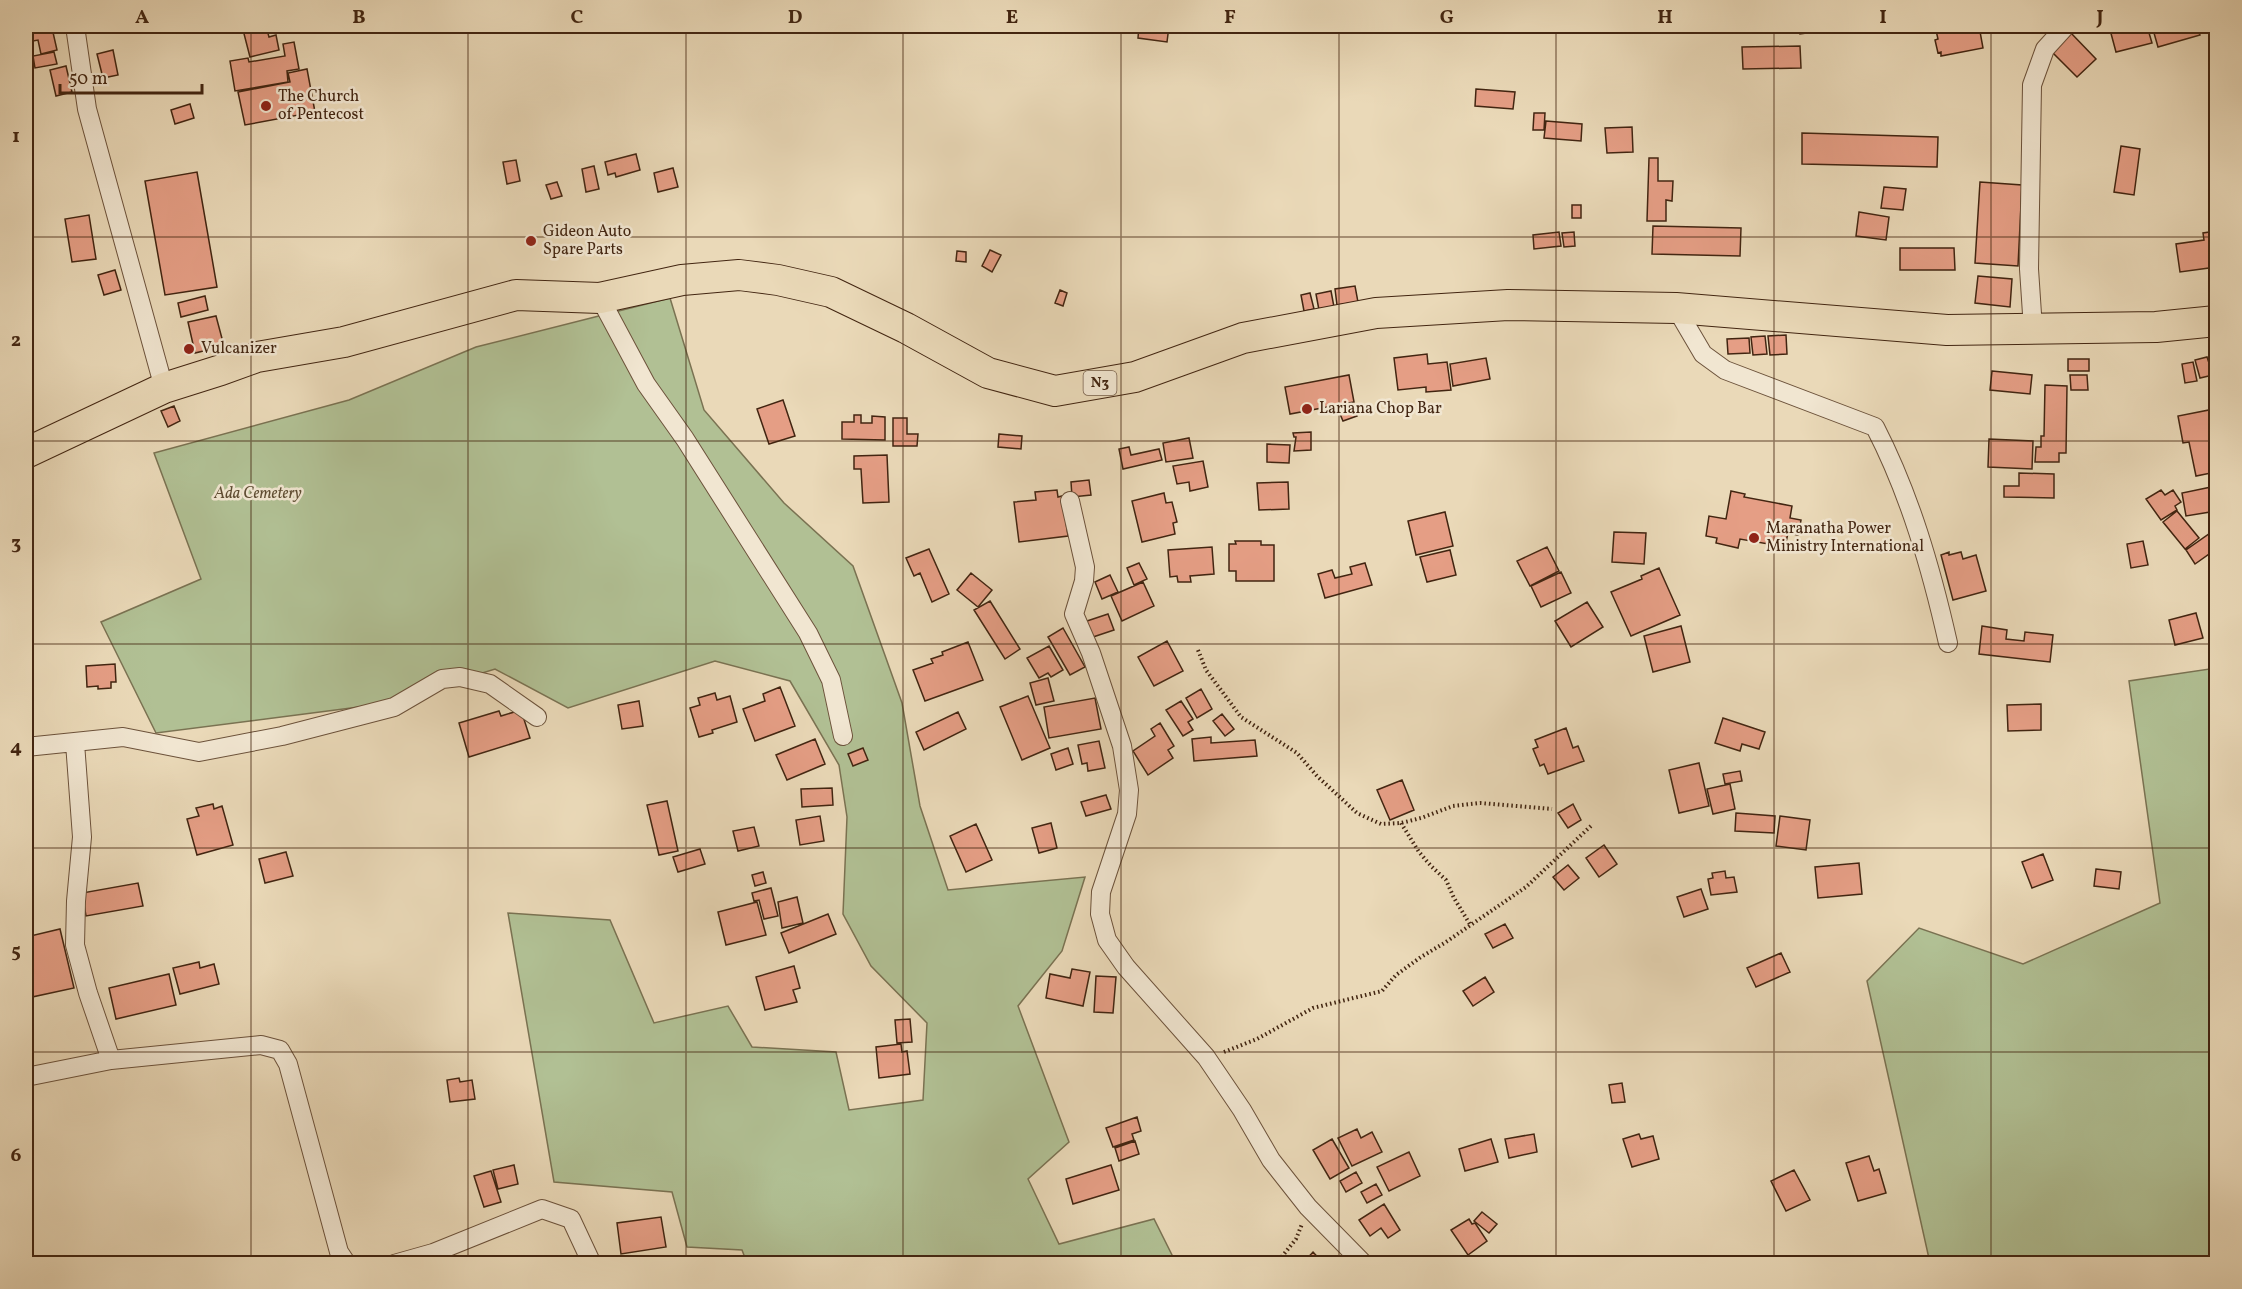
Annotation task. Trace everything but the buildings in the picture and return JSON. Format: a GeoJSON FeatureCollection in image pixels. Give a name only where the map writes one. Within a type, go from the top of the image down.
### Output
{"type":"FeatureCollection","features":[{"type":"Feature","properties":{"kind":"main road","name":"N3"},"geometry":{"type":"LineString","coordinates":[[26,453],[164,388],[257,357],[344,342],[516,295],[600,298],[682,280],[739,275],[778,280],[831,292],[906,328],[988,373],[1055,391],[1135,377],[1243,338],[1376,313],[1508,305],[1676,308],[1947,330],[2215,328]]}},
{"type":"Feature","properties":{"kind":"street"},"geometry":{"type":"LineString","coordinates":[[75,26],[87,109],[164,388]]}},
{"type":"Feature","properties":{"kind":"street"},"geometry":{"type":"LineString","coordinates":[[2033,329],[2030,269],[2032,86],[2045,49],[2066,26]]}},
{"type":"Feature","properties":{"kind":"street"},"geometry":{"type":"LineString","coordinates":[[600,298],[646,384],[685,439],[808,633],[831,680],[843,736]]}},
{"type":"Feature","properties":{"kind":"street"},"geometry":{"type":"LineString","coordinates":[[1676,308],[1703,354],[1725,370],[1875,427],[1888,453],[1923,543],[1948,643]]}},
{"type":"Feature","properties":{"kind":"street"},"geometry":{"type":"LineString","coordinates":[[1070,501],[1085,567],[1084,581],[1074,614],[1091,653],[1122,746],[1129,790],[1127,814],[1101,892],[1100,914],[1107,940],[1126,966],[1206,1057],[1242,1110],[1271,1160],[1308,1207],[1364,1263]]}},
{"type":"Feature","properties":{"kind":"street"},"geometry":{"type":"LineString","coordinates":[[26,747],[123,737],[199,752],[282,736],[394,707],[442,679],[460,677],[490,684],[537,717]]}},
{"type":"Feature","properties":{"kind":"street"},"geometry":{"type":"LineString","coordinates":[[75,743],[82,837],[76,901],[75,945],[88,993],[111,1060]]}},
{"type":"Feature","properties":{"kind":"street"},"geometry":{"type":"LineString","coordinates":[[26,1077],[111,1060],[261,1045],[280,1050],[288,1064],[339,1252],[347,1263]]}},
{"type":"Feature","properties":{"kind":"street"},"geometry":{"type":"LineString","coordinates":[[394,1263],[434,1253],[542,1209],[571,1220],[592,1263]]}},
{"type":"Feature","properties":{"kind":"path"},"geometry":{"type":"LineString","coordinates":[[1198,650],[1206,670],[1241,717],[1297,753],[1317,776],[1357,813],[1381,824],[1401,823],[1453,806],[1480,803],[1552,808]]}},
{"type":"Feature","properties":{"kind":"path"},"geometry":{"type":"LineString","coordinates":[[1401,823],[1419,852],[1446,880],[1471,926]]}},
{"type":"Feature","properties":{"kind":"path"},"geometry":{"type":"LineString","coordinates":[[1206,1057],[1257,1040],[1313,1008],[1382,991],[1396,975],[1526,887],[1593,824]]}},
{"type":"Feature","properties":{"kind":"path"},"geometry":{"type":"LineString","coordinates":[[1276,1263],[1296,1239],[1308,1207]]}},
{"type":"Feature","properties":{"kind":"green space","name":"Ada Cemetery"},"geometry":{"type":"Polygon","coordinates":[[[670,298],[704,410],[784,503],[853,566],[902,703],[920,806],[948,890],[1085,877],[1062,951],[1018,1006],[1069,1142],[1028,1179],[1059,1244],[1154,1219],[1176,1263],[747,1263],[742,1250],[687,1247],[672,1192],[554,1182],[508,913],[610,920],[654,1023],[728,1006],[752,1047],[836,1052],[849,1110],[923,1100],[927,1023],[871,966],[843,914],[847,817],[839,765],[790,681],[715,661],[568,708],[495,669],[382,704],[156,733],[101,622],[201,579],[154,453],[349,400],[476,347],[670,298]]]}},
{"type":"Feature","properties":{"kind":"green space"},"geometry":{"type":"Polygon","coordinates":[[[2216,668],[2216,1263],[1930,1263],[1867,981],[1919,928],[2023,964],[2160,903],[2129,681],[2216,668]]]}},
{"type":"Feature","properties":{"kind":"place","name":"The Church of Pentecost"},"geometry":{"type":"Point","coordinates":[266,106]}},
{"type":"Feature","properties":{"kind":"place","name":"Gideon Auto Spare Parts"},"geometry":{"type":"Point","coordinates":[531,241]}},
{"type":"Feature","properties":{"kind":"place","name":"Vulcanizer"},"geometry":{"type":"Point","coordinates":[189,349]}},
{"type":"Feature","properties":{"kind":"place","name":"Lariana Chop Bar"},"geometry":{"type":"Point","coordinates":[1307,409]}},
{"type":"Feature","properties":{"kind":"place","name":"Maranatha Power Ministry International"},"geometry":{"type":"Point","coordinates":[1754,538]}}]}
